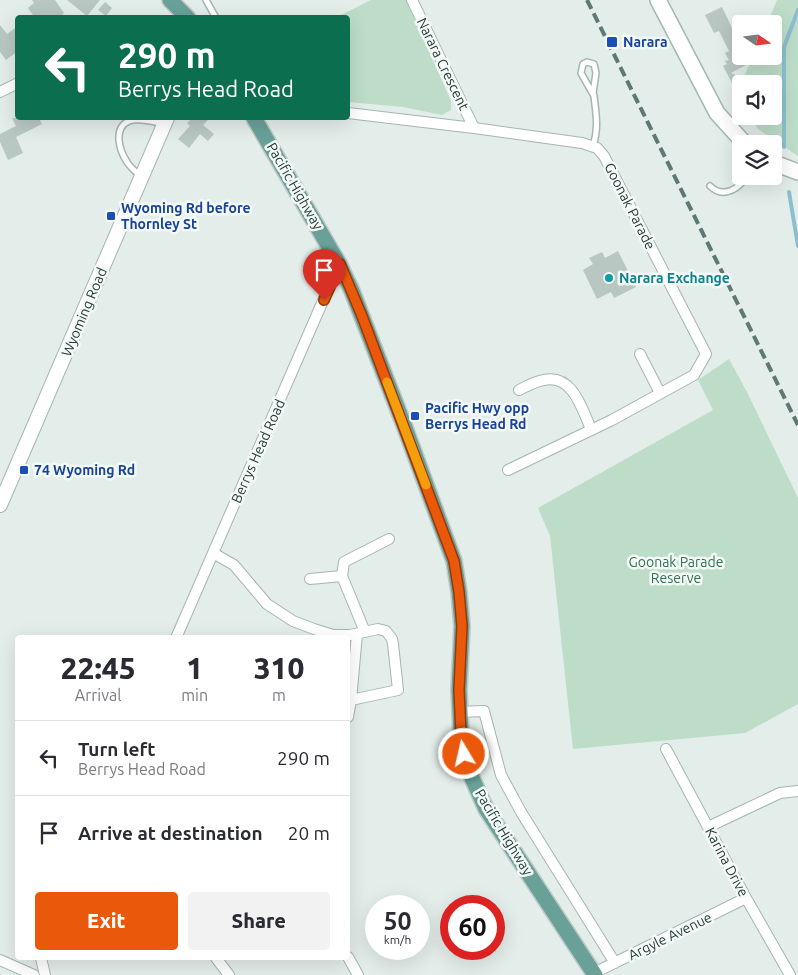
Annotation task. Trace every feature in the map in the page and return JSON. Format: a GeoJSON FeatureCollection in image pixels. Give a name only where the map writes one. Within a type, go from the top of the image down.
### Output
{"type":"FeatureCollection","features":[{"type":"Feature","properties":{"kind":"main road"},"geometry":{"type":"LineString","coordinates":[[170,0],[186,15]]}},
{"type":"Feature","properties":{"kind":"main road"},"geometry":{"type":"LineString","coordinates":[[178,0],[187,15]]}},
{"type":"Feature","properties":{"kind":"main road"},"geometry":{"type":"LineString","coordinates":[[658,0],[717,114],[737,135]]}},
{"type":"Feature","properties":{"kind":"main road","name":"Pacific Highway"},"geometry":{"type":"LineString","coordinates":[[255,120],[340,264],[362,316],[454,561],[462,626],[459,712],[461,734],[468,768],[486,809],[595,974]]}},
{"type":"Feature","properties":{"kind":"main road"},"geometry":{"type":"LineString","coordinates":[[782,166],[798,172]]}},
{"type":"Feature","properties":{"kind":"street","name":"Narara Crescent"},"geometry":{"type":"LineString","coordinates":[[412,0],[474,128]]}},
{"type":"Feature","properties":{"kind":"street"},"geometry":{"type":"LineString","coordinates":[[0,92],[15,84]]}},
{"type":"Feature","properties":{"kind":"street"},"geometry":{"type":"LineString","coordinates":[[350,114],[474,128],[593,146]]}},
{"type":"Feature","properties":{"kind":"street","name":"Wyoming Road"},"geometry":{"type":"LineString","coordinates":[[0,505],[166,121]]}},
{"type":"Feature","properties":{"kind":"street","name":"Goonak Parade"},"geometry":{"type":"LineString","coordinates":[[508,470],[694,375],[706,354],[604,156],[593,146]]}},
{"type":"Feature","properties":{"kind":"street","name":"Berrys Head Road"},"geometry":{"type":"LineString","coordinates":[[177,635],[340,264]]}},
{"type":"Feature","properties":{"kind":"street"},"geometry":{"type":"LineString","coordinates":[[640,354],[660,393]]}},
{"type":"Feature","properties":{"kind":"street"},"geometry":{"type":"LineString","coordinates":[[519,390],[543,380],[550,379],[563,382],[572,390],[591,429]]}},
{"type":"Feature","properties":{"kind":"street"},"geometry":{"type":"LineString","coordinates":[[350,708],[361,633],[342,576],[344,562],[389,539]]}},
{"type":"Feature","properties":{"kind":"street"},"geometry":{"type":"LineString","coordinates":[[213,554],[234,565],[267,604],[283,615],[324,633],[336,635]]}},
{"type":"Feature","properties":{"kind":"street"},"geometry":{"type":"LineString","coordinates":[[310,579],[342,576]]}},
{"type":"Feature","properties":{"kind":"street"},"geometry":{"type":"LineString","coordinates":[[348,635],[382,630],[386,632],[392,639],[398,690],[352,700]]}},
{"type":"Feature","properties":{"kind":"street"},"geometry":{"type":"LineString","coordinates":[[459,712],[484,710],[501,775],[521,812],[615,963]]}},
{"type":"Feature","properties":{"kind":"street","name":"Karina Drive"},"geometry":{"type":"LineString","coordinates":[[666,749],[746,898],[790,975]]}},
{"type":"Feature","properties":{"kind":"street"},"geometry":{"type":"LineString","coordinates":[[708,827],[780,793],[798,792]]}},
{"type":"Feature","properties":{"kind":"street","name":"Argyle Avenue"},"geometry":{"type":"LineString","coordinates":[[595,974],[746,898]]}},
{"type":"Feature","properties":{"kind":"street"},"geometry":{"type":"LineString","coordinates":[[0,960],[34,975]]}},
{"type":"Feature","properties":{"kind":"street"},"geometry":{"type":"LineString","coordinates":[[41,960],[45,975]]}},
{"type":"Feature","properties":{"kind":"street"},"geometry":{"type":"LineString","coordinates":[[218,960],[229,975]]}},
{"type":"Feature","properties":{"kind":"street"},"geometry":{"type":"LineString","coordinates":[[350,960],[358,975]]}},
{"type":"Feature","properties":{"kind":"lane"},"geometry":{"type":"LineString","coordinates":[[206,0],[214,15]]}},
{"type":"Feature","properties":{"kind":"lane"},"geometry":{"type":"LineString","coordinates":[[593,146],[598,127],[593,88],[596,69],[592,63],[585,63],[581,73],[594,96]]}},
{"type":"Feature","properties":{"kind":"lane"},"geometry":{"type":"LineString","coordinates":[[142,177],[126,162],[118,136],[122,126],[130,121],[166,121]]}},
{"type":"Feature","properties":{"kind":"lane"},"geometry":{"type":"LineString","coordinates":[[710,186],[719,191],[733,191],[741,185]]}},
{"type":"Feature","properties":{"kind":"green space"},"geometry":{"type":"Polygon","coordinates":[[[371,0],[406,0],[451,101],[451,110],[442,115],[403,107],[350,102],[350,15],[341,15],[371,0]]]}},
{"type":"Feature","properties":{"kind":"green space"},"geometry":{"type":"Polygon","coordinates":[[[777,0],[798,0],[798,156],[782,145],[782,135],[767,135],[755,125],[782,125],[782,75],[745,75],[749,65],[782,65],[782,15],[771,15],[777,0]]]}},
{"type":"Feature","properties":{"kind":"green space","name":"Goonak Parade Reserve"},"geometry":{"type":"Polygon","coordinates":[[[729,359],[798,498],[798,704],[745,733],[573,749],[550,536],[538,508],[713,410],[698,380],[729,359]]]}},
{"type":"Feature","properties":{"kind":"building"},"geometry":{"type":"Polygon","coordinates":[[[32,0],[55,0],[64,13],[62,15],[33,15],[28,8],[34,3],[32,0]]]}},
{"type":"Feature","properties":{"kind":"building"},"geometry":{"type":"Polygon","coordinates":[[[67,0],[100,0],[86,15],[67,0]]]}},
{"type":"Feature","properties":{"kind":"building"},"geometry":{"type":"Polygon","coordinates":[[[105,2],[112,8],[107,15],[98,10],[105,2]]]}},
{"type":"Feature","properties":{"kind":"building"},"geometry":{"type":"Polygon","coordinates":[[[722,7],[732,28],[732,65],[746,65],[731,73],[736,75],[732,75],[732,83],[723,66],[727,64],[725,61],[729,60],[725,53],[729,51],[719,31],[714,33],[705,15],[722,7]]]}},
{"type":"Feature","properties":{"kind":"building"},"geometry":{"type":"Polygon","coordinates":[[[0,25],[7,34],[15,28],[15,53],[6,60],[0,52],[0,25]]]}},
{"type":"Feature","properties":{"kind":"building"},"geometry":{"type":"Polygon","coordinates":[[[12,118],[15,118],[15,120],[40,120],[42,124],[16,137],[23,153],[8,160],[0,142],[0,134],[16,126],[12,118]]]}},
{"type":"Feature","properties":{"kind":"building"},"geometry":{"type":"Polygon","coordinates":[[[190,120],[208,120],[203,125],[214,134],[208,141],[200,134],[189,148],[178,139],[190,126],[187,123],[190,120]]]}},
{"type":"Feature","properties":{"kind":"building","name":"Narara Exchange"},"geometry":{"type":"Polygon","coordinates":[[[618,251],[636,287],[614,298],[611,292],[597,299],[583,270],[593,264],[589,258],[602,252],[605,258],[618,251]]]}},
{"type":"Feature","properties":{"kind":"waterway"},"geometry":{"type":"LineString","coordinates":[[784,147],[784,47],[798,10]]}},
{"type":"Feature","properties":{"kind":"waterway"},"geometry":{"type":"LineString","coordinates":[[789,192],[798,246]]}},
{"type":"Feature","properties":{"kind":"railway"},"geometry":{"type":"LineString","coordinates":[[587,0],[798,425]]}},
{"type":"Feature","properties":{"kind":"slow traffic"},"geometry":{"type":"LineString","coordinates":[[387,382],[426,485]]}},
{"type":"Feature","properties":{"kind":"place","name":"Narara"},"geometry":{"type":"Point","coordinates":[612,42]}},
{"type":"Feature","properties":{"kind":"place","name":"Wyoming Rd before Thornley St"},"geometry":{"type":"Point","coordinates":[111,216]}},
{"type":"Feature","properties":{"kind":"place","name":"Narara Exchange"},"geometry":{"type":"Point","coordinates":[609,278]}},
{"type":"Feature","properties":{"kind":"place","name":"Pacific Hwy opp Berrys Head Rd"},"geometry":{"type":"Point","coordinates":[415,416]}},
{"type":"Feature","properties":{"kind":"place","name":"74 Wyoming Rd"},"geometry":{"type":"Point","coordinates":[24,470]}},
{"type":"Feature","properties":{"kind":"route"},"geometry":{"type":"LineString","coordinates":[[324,300],[340,264],[404,425],[454,561],[462,626],[459,712],[464,754]]}}]}
